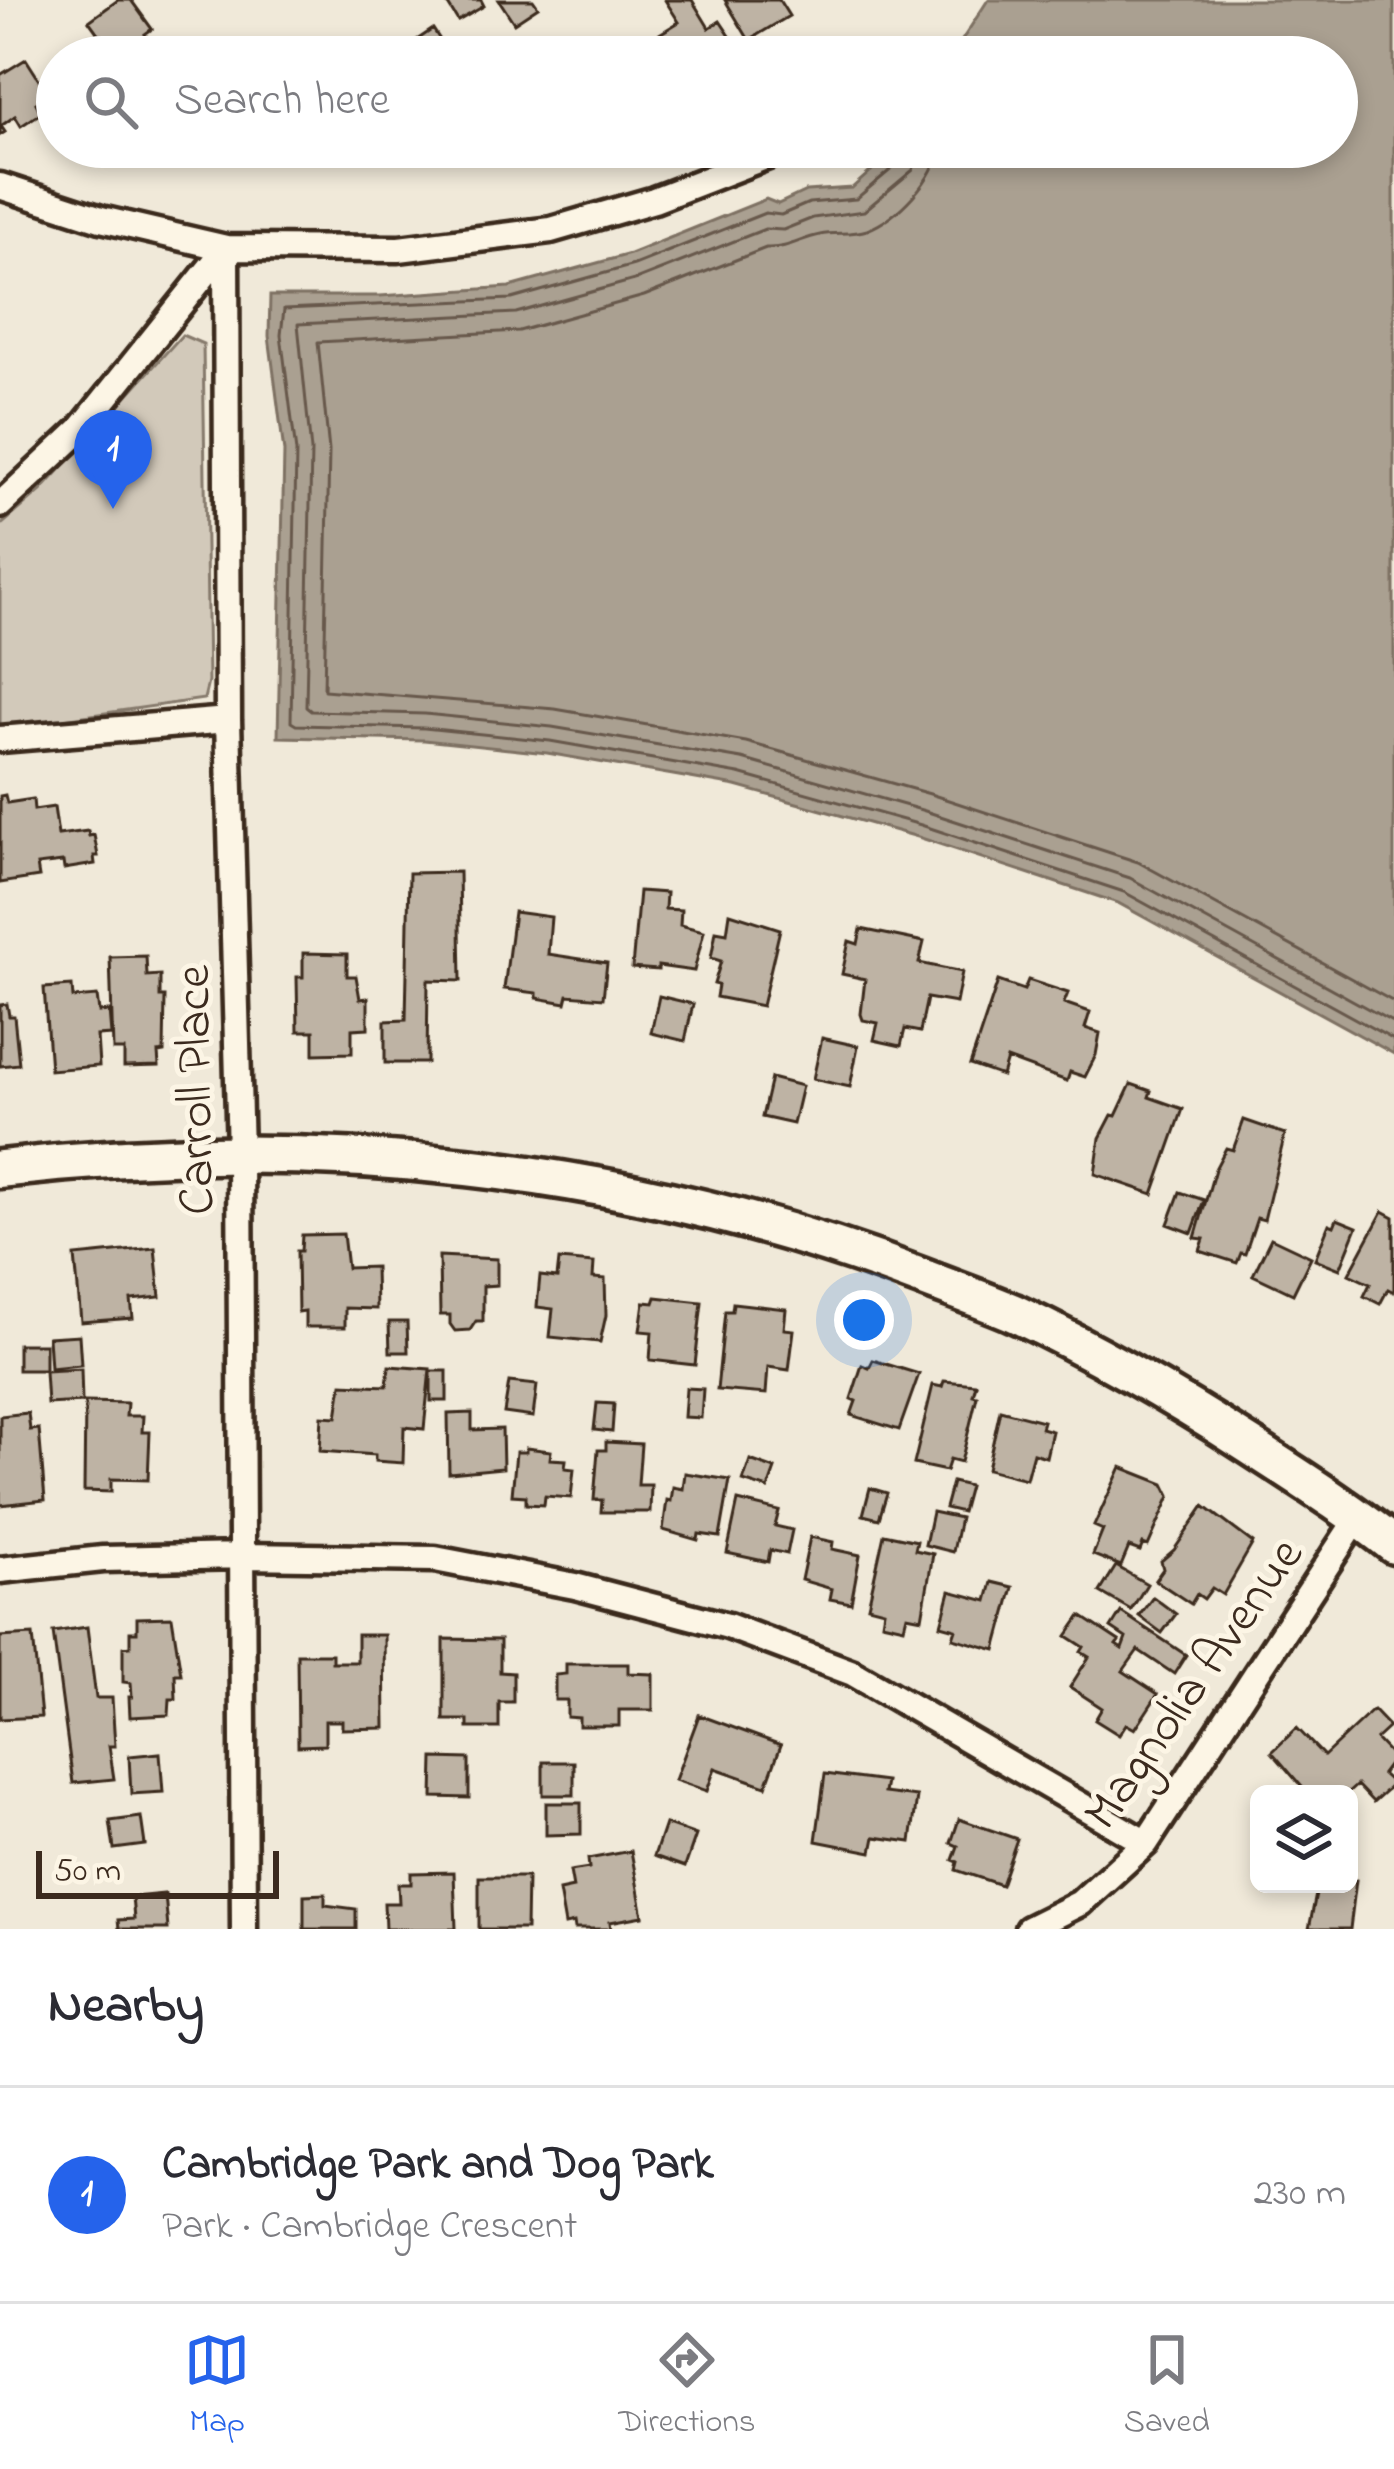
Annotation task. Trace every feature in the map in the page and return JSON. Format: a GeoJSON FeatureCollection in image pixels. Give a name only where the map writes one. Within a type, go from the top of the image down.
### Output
{"type":"FeatureCollection","features":[{"type":"Feature","properties":{"kind":"main road"},"geometry":{"type":"LineString","coordinates":[[0,1169],[86,1159],[240,1152],[522,1172],[685,1203],[854,1252],[1013,1312],[1169,1393],[1359,1516],[1394,1545]]}},
{"type":"Feature","properties":{"kind":"street"},"geometry":{"type":"LineString","coordinates":[[0,187],[101,219],[226,248],[399,249],[551,230],[654,200],[737,168]]}},
{"type":"Feature","properties":{"kind":"street"},"geometry":{"type":"LineString","coordinates":[[0,505],[80,430],[226,248]]}},
{"type":"Feature","properties":{"kind":"street","name":"Carroll Place"},"geometry":{"type":"LineString","coordinates":[[226,248],[228,720],[240,1152],[244,1929]]}},
{"type":"Feature","properties":{"kind":"street"},"geometry":{"type":"LineString","coordinates":[[0,739],[228,720]]}},
{"type":"Feature","properties":{"kind":"street","name":"Magnolia Avenue"},"geometry":{"type":"LineString","coordinates":[[1028,1929],[1080,1903],[1146,1843],[1359,1516]]}},
{"type":"Feature","properties":{"kind":"street"},"geometry":{"type":"LineString","coordinates":[[0,1570],[103,1559],[436,1559],[575,1586],[728,1626],[853,1673],[1146,1843]]}},
{"type":"Feature","properties":{"kind":"shaded area"},"geometry":{"type":"Polygon","coordinates":[[[182,335],[203,344],[208,682],[204,699],[0,728],[0,526],[41,491],[182,335]]]}},
{"type":"Feature","properties":{"kind":"water"},"geometry":{"type":"Polygon","coordinates":[[[988,0],[1394,0],[1394,1054],[1118,903],[918,837],[736,786],[547,753],[424,740],[278,737],[284,452],[269,336],[270,296],[380,296],[510,287],[630,254],[766,199],[778,204],[806,191],[852,188],[874,168],[1358,168],[1358,36],[965,36],[988,0]]]}},
{"type":"Feature","properties":{"kind":"building"},"geometry":{"type":"Polygon","coordinates":[[[118,0],[131,0],[152,29],[146,36],[100,36],[89,21],[118,0]]]}},
{"type":"Feature","properties":{"kind":"building"},"geometry":{"type":"Polygon","coordinates":[[[445,0],[481,0],[484,6],[458,21],[445,0]]]}},
{"type":"Feature","properties":{"kind":"building"},"geometry":{"type":"Polygon","coordinates":[[[499,0],[533,0],[538,7],[514,23],[499,0]]]}},
{"type":"Feature","properties":{"kind":"building"},"geometry":{"type":"Polygon","coordinates":[[[665,0],[692,0],[709,28],[720,21],[730,36],[656,36],[679,22],[665,0]]]}},
{"type":"Feature","properties":{"kind":"building"},"geometry":{"type":"Polygon","coordinates":[[[725,0],[779,0],[789,16],[756,36],[747,36],[725,0]]]}},
{"type":"Feature","properties":{"kind":"building"},"geometry":{"type":"Polygon","coordinates":[[[26,59],[36,75],[36,116],[21,126],[15,116],[1,126],[5,132],[0,135],[0,75],[26,59]]]}},
{"type":"Feature","properties":{"kind":"building"},"geometry":{"type":"Polygon","coordinates":[[[5,795],[7,803],[33,799],[34,810],[54,807],[58,835],[88,831],[89,836],[94,835],[95,864],[64,869],[63,862],[37,865],[39,877],[0,883],[0,796],[5,795]]]}},
{"type":"Feature","properties":{"kind":"building"},"geometry":{"type":"Polygon","coordinates":[[[459,872],[461,981],[428,980],[427,1063],[385,1063],[385,1021],[406,1020],[409,873],[459,872]]]}},
{"type":"Feature","properties":{"kind":"building"},"geometry":{"type":"Polygon","coordinates":[[[639,891],[666,893],[665,909],[681,910],[680,925],[704,931],[694,971],[632,968],[639,891]]]}},
{"type":"Feature","properties":{"kind":"building"},"geometry":{"type":"Polygon","coordinates":[[[514,912],[551,917],[548,954],[607,963],[603,998],[568,995],[566,1003],[504,989],[514,912]]]}},
{"type":"Feature","properties":{"kind":"building"},"geometry":{"type":"Polygon","coordinates":[[[730,913],[780,929],[762,1006],[716,997],[718,985],[714,984],[721,961],[711,958],[716,931],[727,933],[730,913]]]}},
{"type":"Feature","properties":{"kind":"building"},"geometry":{"type":"Polygon","coordinates":[[[861,929],[924,942],[919,963],[962,972],[956,1003],[927,998],[920,1032],[905,1029],[901,1046],[874,1040],[878,1023],[863,1020],[861,1014],[865,979],[842,974],[849,941],[858,944],[861,929]]]}},
{"type":"Feature","properties":{"kind":"building"},"geometry":{"type":"Polygon","coordinates":[[[303,953],[347,954],[347,976],[356,976],[360,999],[368,998],[368,1028],[352,1029],[352,1053],[314,1054],[314,1031],[298,1031],[297,977],[303,977],[303,953]]]}},
{"type":"Feature","properties":{"kind":"building"},"geometry":{"type":"Polygon","coordinates":[[[146,956],[147,976],[160,975],[160,997],[165,997],[164,1052],[158,1053],[159,1066],[124,1067],[124,1050],[113,1050],[110,957],[146,956]]]}},
{"type":"Feature","properties":{"kind":"building"},"geometry":{"type":"Polygon","coordinates":[[[1028,980],[1068,993],[1064,1003],[1090,1012],[1085,1028],[1100,1033],[1085,1077],[1070,1072],[1067,1081],[1007,1059],[1002,1076],[970,1065],[998,981],[1024,990],[1028,980]]]}},
{"type":"Feature","properties":{"kind":"building"},"geometry":{"type":"Polygon","coordinates":[[[72,986],[73,998],[97,996],[99,1012],[109,1011],[111,1035],[97,1036],[99,1066],[50,1070],[44,988],[72,986]]]}},
{"type":"Feature","properties":{"kind":"building"},"geometry":{"type":"Polygon","coordinates":[[[659,996],[693,1004],[685,1041],[651,1033],[659,996]]]}},
{"type":"Feature","properties":{"kind":"building"},"geometry":{"type":"Polygon","coordinates":[[[7,1004],[9,1016],[14,1016],[19,1064],[0,1066],[0,1005],[7,1004]]]}},
{"type":"Feature","properties":{"kind":"building"},"geometry":{"type":"Polygon","coordinates":[[[822,1038],[858,1046],[850,1087],[813,1079],[822,1038]]]}},
{"type":"Feature","properties":{"kind":"building"},"geometry":{"type":"Polygon","coordinates":[[[771,1078],[802,1086],[793,1124],[762,1117],[771,1078]]]}},
{"type":"Feature","properties":{"kind":"building"},"geometry":{"type":"Polygon","coordinates":[[[1131,1084],[1151,1091],[1149,1097],[1183,1109],[1153,1194],[1095,1174],[1100,1138],[1131,1084]]]}},
{"type":"Feature","properties":{"kind":"building"},"geometry":{"type":"Polygon","coordinates":[[[1244,1120],[1285,1134],[1264,1220],[1257,1218],[1245,1254],[1241,1253],[1237,1263],[1200,1251],[1204,1239],[1195,1238],[1215,1169],[1226,1148],[1233,1150],[1244,1120]]]}},
{"type":"Feature","properties":{"kind":"building"},"geometry":{"type":"Polygon","coordinates":[[[1180,1192],[1204,1200],[1192,1233],[1168,1224],[1180,1192]]]}},
{"type":"Feature","properties":{"kind":"building"},"geometry":{"type":"Polygon","coordinates":[[[1383,1211],[1394,1217],[1394,1292],[1388,1289],[1380,1304],[1364,1296],[1370,1284],[1349,1274],[1383,1211]]]}},
{"type":"Feature","properties":{"kind":"building"},"geometry":{"type":"Polygon","coordinates":[[[1337,1219],[1357,1227],[1340,1269],[1315,1259],[1329,1224],[1334,1226],[1337,1219]]]}},
{"type":"Feature","properties":{"kind":"building"},"geometry":{"type":"Polygon","coordinates":[[[343,1234],[347,1268],[375,1267],[376,1309],[345,1308],[345,1327],[305,1327],[305,1311],[298,1312],[297,1251],[301,1251],[302,1235],[343,1234]]]}},
{"type":"Feature","properties":{"kind":"building"},"geometry":{"type":"Polygon","coordinates":[[[1271,1238],[1311,1257],[1293,1294],[1253,1275],[1271,1238]]]}},
{"type":"Feature","properties":{"kind":"building"},"geometry":{"type":"Polygon","coordinates":[[[155,1248],[160,1297],[131,1300],[133,1318],[81,1322],[75,1256],[155,1248]]]}},
{"type":"Feature","properties":{"kind":"building"},"geometry":{"type":"Polygon","coordinates":[[[439,1256],[497,1259],[497,1285],[483,1286],[483,1321],[476,1321],[470,1330],[455,1331],[450,1315],[440,1315],[439,1256]]]}},
{"type":"Feature","properties":{"kind":"building"},"geometry":{"type":"Polygon","coordinates":[[[559,1260],[594,1263],[593,1278],[605,1279],[606,1315],[600,1342],[550,1337],[553,1309],[537,1307],[540,1276],[557,1278],[559,1260]]]}},
{"type":"Feature","properties":{"kind":"building"},"geometry":{"type":"Polygon","coordinates":[[[656,1297],[702,1302],[695,1365],[650,1360],[652,1332],[640,1331],[644,1302],[654,1303],[656,1297]]]}},
{"type":"Feature","properties":{"kind":"building"},"geometry":{"type":"Polygon","coordinates":[[[733,1303],[786,1309],[784,1329],[794,1330],[789,1370],[768,1367],[766,1394],[717,1390],[725,1311],[732,1311],[733,1303]]]}},
{"type":"Feature","properties":{"kind":"building"},"geometry":{"type":"Polygon","coordinates":[[[389,1322],[407,1322],[408,1352],[390,1352],[389,1322]]]}},
{"type":"Feature","properties":{"kind":"building"},"geometry":{"type":"Polygon","coordinates":[[[79,1335],[81,1365],[50,1368],[48,1337],[79,1335]]]}},
{"type":"Feature","properties":{"kind":"building"},"geometry":{"type":"Polygon","coordinates":[[[18,1344],[45,1344],[45,1370],[18,1370],[18,1344]]]}},
{"type":"Feature","properties":{"kind":"building"},"geometry":{"type":"Polygon","coordinates":[[[873,1360],[919,1374],[899,1430],[851,1415],[862,1365],[869,1368],[873,1360]]]}},
{"type":"Feature","properties":{"kind":"building"},"geometry":{"type":"Polygon","coordinates":[[[389,1366],[430,1369],[424,1429],[404,1427],[403,1463],[375,1461],[375,1455],[320,1451],[322,1416],[337,1417],[342,1384],[387,1386],[389,1366]]]}},
{"type":"Feature","properties":{"kind":"building"},"geometry":{"type":"Polygon","coordinates":[[[81,1369],[82,1402],[47,1404],[45,1371],[81,1369]]]}},
{"type":"Feature","properties":{"kind":"building"},"geometry":{"type":"Polygon","coordinates":[[[431,1371],[447,1371],[447,1401],[431,1401],[431,1371]]]}},
{"type":"Feature","properties":{"kind":"building"},"geometry":{"type":"Polygon","coordinates":[[[944,1381],[976,1384],[973,1395],[977,1396],[961,1462],[950,1459],[946,1471],[914,1464],[933,1385],[942,1387],[944,1381]]]}},
{"type":"Feature","properties":{"kind":"building"},"geometry":{"type":"Polygon","coordinates":[[[509,1382],[537,1385],[533,1417],[504,1413],[509,1382]]]}},
{"type":"Feature","properties":{"kind":"building"},"geometry":{"type":"Polygon","coordinates":[[[686,1388],[703,1389],[701,1418],[684,1417],[686,1388]]]}},
{"type":"Feature","properties":{"kind":"building"},"geometry":{"type":"Polygon","coordinates":[[[85,1402],[127,1403],[126,1416],[143,1416],[142,1432],[150,1432],[148,1480],[111,1479],[111,1492],[84,1491],[85,1402]]]}},
{"type":"Feature","properties":{"kind":"building"},"geometry":{"type":"Polygon","coordinates":[[[597,1403],[614,1404],[612,1432],[594,1430],[597,1403]]]}},
{"type":"Feature","properties":{"kind":"building"},"geometry":{"type":"Polygon","coordinates":[[[1000,1410],[1043,1421],[1041,1428],[1052,1431],[1046,1457],[1033,1453],[1026,1479],[987,1469],[1000,1410]]]}},
{"type":"Feature","properties":{"kind":"building"},"geometry":{"type":"Polygon","coordinates":[[[28,1413],[30,1430],[39,1429],[45,1500],[0,1505],[0,1416],[28,1413]]]}},
{"type":"Feature","properties":{"kind":"building"},"geometry":{"type":"Polygon","coordinates":[[[472,1413],[472,1430],[502,1429],[503,1468],[449,1473],[448,1414],[472,1413]]]}},
{"type":"Feature","properties":{"kind":"building"},"geometry":{"type":"Polygon","coordinates":[[[606,1442],[641,1444],[638,1485],[651,1485],[650,1512],[601,1512],[602,1500],[594,1500],[598,1450],[606,1450],[606,1442]]]}},
{"type":"Feature","properties":{"kind":"building"},"geometry":{"type":"Polygon","coordinates":[[[526,1448],[551,1451],[550,1459],[566,1460],[565,1468],[574,1469],[571,1498],[545,1496],[544,1505],[526,1504],[526,1496],[512,1495],[516,1452],[526,1452],[526,1448]]]}},
{"type":"Feature","properties":{"kind":"building"},"geometry":{"type":"Polygon","coordinates":[[[750,1460],[775,1469],[768,1489],[743,1481],[750,1460]]]}},
{"type":"Feature","properties":{"kind":"building"},"geometry":{"type":"Polygon","coordinates":[[[1121,1467],[1164,1484],[1170,1496],[1148,1546],[1143,1544],[1140,1551],[1129,1547],[1121,1566],[1093,1555],[1103,1530],[1094,1526],[1121,1467]]]}},
{"type":"Feature","properties":{"kind":"building"},"geometry":{"type":"Polygon","coordinates":[[[685,1473],[730,1480],[720,1537],[699,1534],[698,1540],[663,1530],[667,1500],[671,1501],[673,1487],[683,1489],[685,1473]]]}},
{"type":"Feature","properties":{"kind":"building"},"geometry":{"type":"Polygon","coordinates":[[[952,1482],[969,1486],[962,1512],[945,1508],[952,1482]]]}},
{"type":"Feature","properties":{"kind":"building"},"geometry":{"type":"Polygon","coordinates":[[[870,1488],[887,1493],[879,1519],[863,1515],[870,1488]]]}},
{"type":"Feature","properties":{"kind":"building"},"geometry":{"type":"Polygon","coordinates":[[[738,1501],[779,1511],[775,1526],[792,1530],[787,1554],[770,1550],[768,1562],[727,1553],[738,1501]]]}},
{"type":"Feature","properties":{"kind":"building"},"geometry":{"type":"Polygon","coordinates":[[[1204,1506],[1253,1543],[1223,1595],[1212,1588],[1204,1599],[1197,1594],[1191,1604],[1155,1580],[1163,1569],[1161,1561],[1204,1506]]]}},
{"type":"Feature","properties":{"kind":"building"},"geometry":{"type":"Polygon","coordinates":[[[932,1512],[960,1518],[953,1552],[925,1545],[932,1512]]]}},
{"type":"Feature","properties":{"kind":"building"},"geometry":{"type":"Polygon","coordinates":[[[884,1534],[917,1541],[915,1550],[933,1554],[922,1618],[907,1615],[904,1627],[882,1622],[884,1610],[868,1606],[884,1534]]]}},
{"type":"Feature","properties":{"kind":"building"},"geometry":{"type":"Polygon","coordinates":[[[810,1537],[833,1542],[832,1549],[860,1555],[851,1603],[830,1599],[832,1589],[801,1580],[810,1537]]]}},
{"type":"Feature","properties":{"kind":"building"},"geometry":{"type":"Polygon","coordinates":[[[1116,1566],[1147,1584],[1131,1610],[1100,1592],[1116,1566]]]}},
{"type":"Feature","properties":{"kind":"building"},"geometry":{"type":"Polygon","coordinates":[[[992,1582],[1013,1587],[996,1650],[953,1638],[956,1629],[941,1625],[950,1591],[987,1601],[992,1582]]]}},
{"type":"Feature","properties":{"kind":"building"},"geometry":{"type":"Polygon","coordinates":[[[1153,1597],[1176,1614],[1162,1633],[1139,1616],[1153,1597]]]}},
{"type":"Feature","properties":{"kind":"building"},"geometry":{"type":"Polygon","coordinates":[[[1121,1612],[1186,1655],[1174,1674],[1138,1650],[1123,1671],[1158,1694],[1135,1729],[1126,1724],[1119,1735],[1095,1720],[1102,1708],[1070,1687],[1089,1657],[1081,1652],[1084,1647],[1067,1636],[1081,1616],[1119,1641],[1116,1645],[1122,1649],[1126,1638],[1111,1628],[1121,1612]]]}},
{"type":"Feature","properties":{"kind":"building"},"geometry":{"type":"Polygon","coordinates":[[[172,1617],[181,1674],[175,1674],[176,1699],[170,1699],[169,1715],[130,1717],[131,1683],[123,1682],[123,1647],[130,1646],[130,1632],[137,1632],[137,1618],[172,1617]]]}},
{"type":"Feature","properties":{"kind":"building"},"geometry":{"type":"Polygon","coordinates":[[[87,1627],[96,1698],[112,1698],[115,1746],[109,1746],[114,1779],[73,1783],[53,1632],[87,1627]]]}},
{"type":"Feature","properties":{"kind":"building"},"geometry":{"type":"Polygon","coordinates":[[[33,1635],[41,1717],[0,1719],[0,1637],[33,1635]]]}},
{"type":"Feature","properties":{"kind":"building"},"geometry":{"type":"Polygon","coordinates":[[[357,1635],[384,1635],[385,1728],[342,1729],[342,1721],[325,1721],[325,1745],[298,1746],[297,1654],[332,1654],[332,1662],[357,1662],[357,1635]]]}},
{"type":"Feature","properties":{"kind":"building"},"geometry":{"type":"Polygon","coordinates":[[[444,1639],[500,1640],[500,1672],[513,1673],[513,1702],[499,1702],[499,1728],[468,1728],[468,1720],[444,1720],[444,1639]]]}},
{"type":"Feature","properties":{"kind":"building"},"geometry":{"type":"Polygon","coordinates":[[[566,1664],[628,1664],[628,1673],[653,1674],[653,1710],[619,1710],[619,1726],[579,1726],[579,1718],[567,1717],[567,1700],[555,1700],[555,1675],[566,1674],[566,1664]]]}},
{"type":"Feature","properties":{"kind":"building"},"geometry":{"type":"Polygon","coordinates":[[[1373,1710],[1389,1727],[1376,1739],[1394,1758],[1382,1774],[1393,1784],[1373,1802],[1358,1785],[1300,1785],[1272,1752],[1297,1728],[1324,1756],[1373,1710]]]}},
{"type":"Feature","properties":{"kind":"building"},"geometry":{"type":"Polygon","coordinates":[[[699,1715],[781,1745],[766,1786],[715,1768],[707,1791],[675,1780],[699,1715]]]}},
{"type":"Feature","properties":{"kind":"building"},"geometry":{"type":"Polygon","coordinates":[[[160,1753],[163,1792],[131,1794],[129,1756],[160,1753]]]}},
{"type":"Feature","properties":{"kind":"building"},"geometry":{"type":"Polygon","coordinates":[[[434,1758],[469,1759],[469,1798],[433,1797],[434,1758]]]}},
{"type":"Feature","properties":{"kind":"building"},"geometry":{"type":"Polygon","coordinates":[[[543,1762],[574,1762],[574,1795],[543,1795],[543,1762]]]}},
{"type":"Feature","properties":{"kind":"building"},"geometry":{"type":"Polygon","coordinates":[[[825,1774],[886,1782],[884,1793],[917,1797],[911,1842],[875,1837],[872,1852],[816,1841],[825,1774]]]}},
{"type":"Feature","properties":{"kind":"building"},"geometry":{"type":"Polygon","coordinates":[[[546,1803],[581,1803],[581,1834],[546,1835],[546,1803]]]}},
{"type":"Feature","properties":{"kind":"building"},"geometry":{"type":"Polygon","coordinates":[[[141,1817],[145,1845],[114,1849],[110,1821],[141,1817]]]}},
{"type":"Feature","properties":{"kind":"building"},"geometry":{"type":"Polygon","coordinates":[[[959,1819],[1017,1839],[1001,1885],[956,1870],[958,1862],[953,1860],[958,1846],[951,1843],[959,1819]]]}},
{"type":"Feature","properties":{"kind":"building"},"geometry":{"type":"Polygon","coordinates":[[[665,1824],[696,1835],[685,1867],[654,1856],[665,1824]]]}},
{"type":"Feature","properties":{"kind":"building"},"geometry":{"type":"Polygon","coordinates":[[[631,1851],[643,1916],[610,1922],[611,1929],[565,1925],[559,1891],[573,1888],[570,1871],[589,1868],[588,1859],[631,1851]]]}},
{"type":"Feature","properties":{"kind":"building"},"geometry":{"type":"Polygon","coordinates":[[[454,1872],[456,1929],[385,1929],[384,1903],[399,1903],[398,1884],[411,1884],[411,1873],[454,1872]]]}},
{"type":"Feature","properties":{"kind":"building"},"geometry":{"type":"Polygon","coordinates":[[[479,1877],[527,1877],[526,1929],[479,1929],[479,1877]]]}},
{"type":"Feature","properties":{"kind":"building"},"geometry":{"type":"Polygon","coordinates":[[[1316,1893],[1354,1893],[1350,1929],[1309,1929],[1316,1893]]]}},
{"type":"Feature","properties":{"kind":"building"},"geometry":{"type":"Polygon","coordinates":[[[165,1894],[168,1929],[119,1929],[118,1920],[134,1919],[132,1897],[165,1894]]]}},
{"type":"Feature","properties":{"kind":"building"},"geometry":{"type":"Polygon","coordinates":[[[325,1894],[325,1905],[356,1909],[356,1929],[304,1929],[304,1895],[325,1894]]]}},
{"type":"Feature","properties":{"kind":"place","name":"Cambridge Park and Dog Park"},"geometry":{"type":"Point","coordinates":[113,509]}}]}
